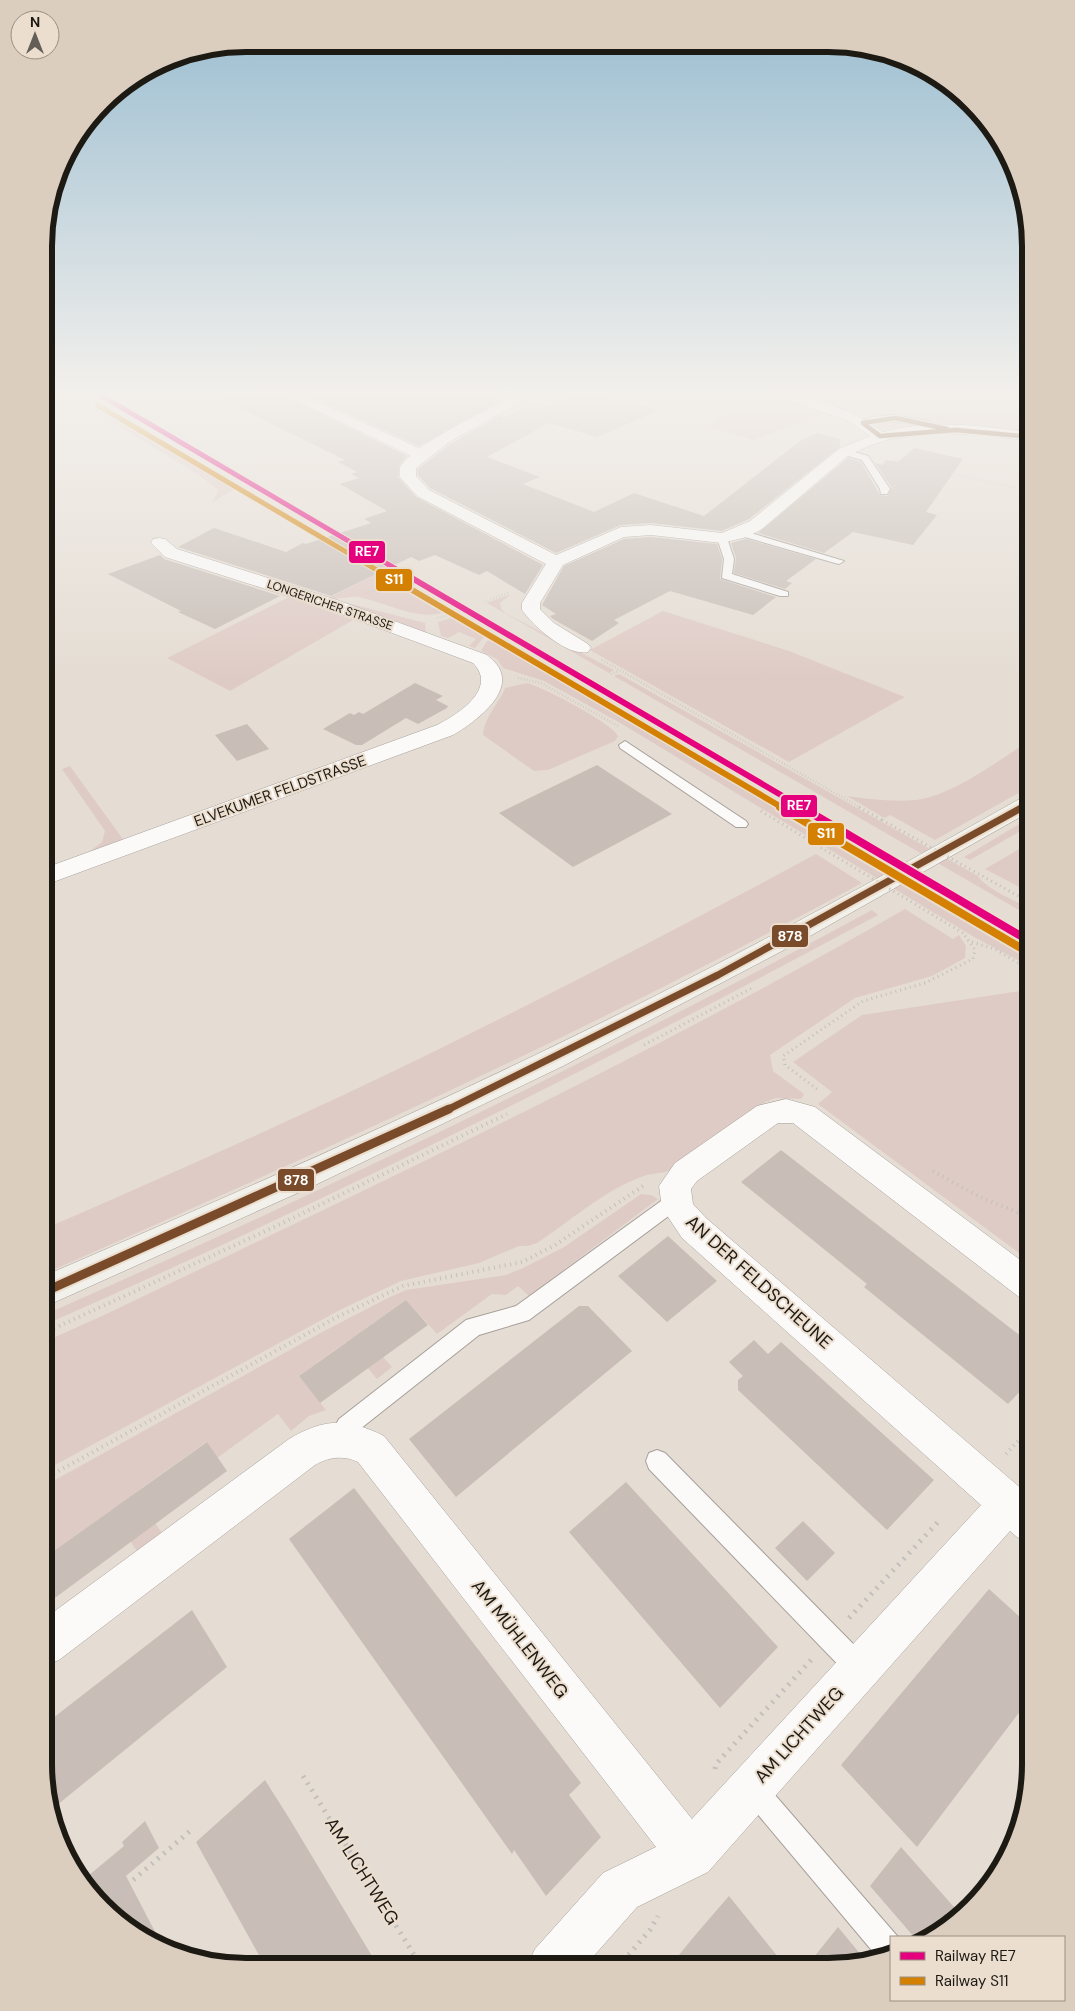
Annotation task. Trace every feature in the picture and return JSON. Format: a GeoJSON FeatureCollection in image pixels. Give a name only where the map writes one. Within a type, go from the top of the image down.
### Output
{"type":"FeatureCollection","features":[{"type":"Feature","properties":{"kind":"main road"},"geometry":{"type":"LineString","coordinates":[[52,1288],[337,1162],[553,1059],[811,927],[1022,807]]}},
{"type":"Feature","properties":{"kind":"street"},"geometry":{"type":"LineString","coordinates":[[419,490],[492,530],[556,562]]}},
{"type":"Feature","properties":{"kind":"street"},"geometry":{"type":"LineString","coordinates":[[581,648],[547,628],[531,610],[531,603],[556,562],[614,534],[631,530],[652,530],[722,538],[741,533],[756,525],[798,490]]}},
{"type":"Feature","properties":{"kind":"street","name":"LONGERICHER STRASSE"},"geometry":{"type":"LineString","coordinates":[[159,543],[171,553],[331,604],[472,656],[486,663],[490,678]]}},
{"type":"Feature","properties":{"kind":"street","name":"ELVEKUMER FELDSTRASSE"},"geometry":{"type":"LineString","coordinates":[[52,874],[456,725],[471,716],[482,704],[490,686],[490,678]]}},
{"type":"Feature","properties":{"kind":"street","name":"AN DER FELDSCHEUNE"},"geometry":{"type":"LineString","coordinates":[[1020,1513],[694,1228],[663,1193],[675,1186],[686,1172],[768,1114],[786,1110],[804,1115],[1022,1280]]}},
{"type":"Feature","properties":{"kind":"street","name":"AM MÜHLENWEG"},"geometry":{"type":"LineString","coordinates":[[52,1639],[302,1452],[322,1442],[339,1439],[353,1440],[370,1449],[691,1855]]}},
{"type":"Feature","properties":{"kind":"street","name":"AM LICHTWEG"},"geometry":{"type":"LineString","coordinates":[[559,1958],[620,1890],[691,1855],[859,1668],[1020,1513]]}},
{"type":"Feature","properties":{"kind":"lane"},"geometry":{"type":"LineString","coordinates":[[741,533],[839,561]]}},
{"type":"Feature","properties":{"kind":"lane"},"geometry":{"type":"LineString","coordinates":[[722,538],[729,559],[726,576],[784,594]]}},
{"type":"Feature","properties":{"kind":"lane"},"geometry":{"type":"LineString","coordinates":[[625,745],[741,824]]}},
{"type":"Feature","properties":{"kind":"lane"},"geometry":{"type":"LineString","coordinates":[[339,1439],[347,1426],[473,1327],[522,1314],[663,1193]]}},
{"type":"Feature","properties":{"kind":"lane"},"geometry":{"type":"LineString","coordinates":[[658,1461],[859,1668]]}},
{"type":"Feature","properties":{"kind":"lane"},"geometry":{"type":"LineString","coordinates":[[752,1787],[889,1949]]}},
{"type":"Feature","properties":{"kind":"path"},"geometry":{"type":"LineString","coordinates":[[485,602],[514,590]]}},
{"type":"Feature","properties":{"kind":"path"},"geometry":{"type":"LineString","coordinates":[[581,648],[882,820],[1022,897]]}},
{"type":"Feature","properties":{"kind":"path"},"geometry":{"type":"LineString","coordinates":[[611,674],[620,670]]}},
{"type":"Feature","properties":{"kind":"path"},"geometry":{"type":"LineString","coordinates":[[804,1115],[820,1091],[785,1065],[782,1056],[863,1001],[918,985],[970,961],[975,954],[971,942],[963,933],[825,850]]}},
{"type":"Feature","properties":{"kind":"path"},"geometry":{"type":"LineString","coordinates":[[971,942],[982,943],[1022,965]]}},
{"type":"Feature","properties":{"kind":"path"},"geometry":{"type":"LineString","coordinates":[[927,1167],[958,1188],[1022,1214]]}},
{"type":"Feature","properties":{"kind":"path"},"geometry":{"type":"LineString","coordinates":[[52,1475],[337,1317],[403,1286],[522,1262],[555,1244],[634,1190],[663,1193]]}},
{"type":"Feature","properties":{"kind":"path"},"geometry":{"type":"LineString","coordinates":[[1004,1456],[1022,1437]]}},
{"type":"Feature","properties":{"kind":"path","name":"AM LICHTWEG"},"geometry":{"type":"LineString","coordinates":[[303,1776],[416,1958]]}},
{"type":"Feature","properties":{"kind":"path"},"geometry":{"type":"LineString","coordinates":[[108,1901],[190,1831]]}},
{"type":"Feature","properties":{"kind":"path"},"geometry":{"type":"LineString","coordinates":[[626,1958],[650,1930]]}},
{"type":"Feature","properties":{"kind":"shaded area"},"geometry":{"type":"Polygon","coordinates":[[[218,490],[233,490],[213,502],[218,490]]]}},
{"type":"Feature","properties":{"kind":"shaded area"},"geometry":{"type":"Polygon","coordinates":[[[383,571],[423,599],[448,611],[425,615],[358,597],[328,598],[383,571]]]}},
{"type":"Feature","properties":{"kind":"shaded area"},"geometry":{"type":"Polygon","coordinates":[[[511,594],[500,603],[501,609],[505,613],[614,670],[609,673],[487,603],[511,594]]]}},
{"type":"Feature","properties":{"kind":"shaded area"},"geometry":{"type":"Polygon","coordinates":[[[289,597],[353,620],[230,691],[167,658],[289,597]]]}},
{"type":"Feature","properties":{"kind":"shaded area"},"geometry":{"type":"Polygon","coordinates":[[[343,603],[425,623],[426,633],[343,603]]]}},
{"type":"Feature","properties":{"kind":"shaded area"},"geometry":{"type":"Polygon","coordinates":[[[663,611],[789,651],[905,697],[789,762],[590,650],[663,611]]]}},
{"type":"Feature","properties":{"kind":"shaded area"},"geometry":{"type":"Polygon","coordinates":[[[457,616],[468,622],[466,624],[489,636],[483,638],[475,648],[469,646],[476,639],[459,632],[448,638],[441,636],[438,622],[457,616]]]}},
{"type":"Feature","properties":{"kind":"shaded area"},"geometry":{"type":"Polygon","coordinates":[[[494,638],[800,820],[864,862],[867,861],[1022,952],[1022,962],[974,937],[622,724],[544,681],[503,668],[497,659],[481,651],[487,641],[494,638]]]}},
{"type":"Feature","properties":{"kind":"shaded area"},"geometry":{"type":"Polygon","coordinates":[[[619,674],[978,876],[988,886],[1022,904],[1022,912],[614,676],[619,674]]]}},
{"type":"Feature","properties":{"kind":"shaded area"},"geometry":{"type":"Polygon","coordinates":[[[527,683],[561,698],[604,723],[618,736],[615,741],[548,770],[534,771],[483,735],[486,722],[505,688],[527,683]]]}},
{"type":"Feature","properties":{"kind":"shaded area"},"geometry":{"type":"Polygon","coordinates":[[[1022,746],[1022,791],[935,840],[890,815],[884,818],[847,796],[899,801],[916,800],[945,792],[975,776],[1022,746]]]}},
{"type":"Feature","properties":{"kind":"shaded area"},"geometry":{"type":"Polygon","coordinates":[[[70,766],[125,842],[52,868],[52,866],[88,853],[102,842],[105,831],[62,769],[70,766]]]}},
{"type":"Feature","properties":{"kind":"shaded area"},"geometry":{"type":"Polygon","coordinates":[[[1022,822],[1022,830],[970,860],[964,857],[1022,822]]]}},
{"type":"Feature","properties":{"kind":"shaded area"},"geometry":{"type":"Polygon","coordinates":[[[1022,847],[1022,888],[985,869],[1022,847]]]}},
{"type":"Feature","properties":{"kind":"shaded area"},"geometry":{"type":"Polygon","coordinates":[[[816,854],[862,883],[661,988],[457,1087],[251,1182],[52,1270],[52,1226],[237,1144],[429,1054],[816,854]]]}},
{"type":"Feature","properties":{"kind":"shaded area"},"geometry":{"type":"Polygon","coordinates":[[[905,909],[953,939],[959,935],[966,946],[965,958],[932,976],[855,998],[770,1055],[773,1071],[804,1094],[801,1099],[776,1098],[765,1102],[669,1171],[645,1176],[614,1190],[537,1243],[519,1246],[479,1263],[401,1281],[340,1310],[52,1467],[52,1338],[507,1120],[708,1018],[905,909]]]}},
{"type":"Feature","properties":{"kind":"shaded area"},"geometry":{"type":"Polygon","coordinates":[[[872,910],[878,915],[672,1024],[465,1129],[256,1229],[52,1321],[52,1311],[254,1220],[462,1121],[770,965],[872,910]]]}},
{"type":"Feature","properties":{"kind":"shaded area"},"geometry":{"type":"Polygon","coordinates":[[[1022,991],[1022,1255],[818,1104],[832,1092],[793,1062],[862,1015],[1022,991]]]}},
{"type":"Feature","properties":{"kind":"shaded area"},"geometry":{"type":"Polygon","coordinates":[[[641,1194],[651,1195],[658,1199],[529,1296],[518,1286],[506,1295],[492,1294],[437,1334],[406,1300],[361,1332],[392,1367],[377,1379],[346,1342],[299,1376],[326,1410],[309,1416],[291,1431],[278,1414],[217,1458],[206,1442],[135,1493],[164,1536],[139,1554],[110,1511],[52,1552],[52,1482],[324,1331],[390,1297],[406,1290],[506,1275],[564,1247],[641,1194]]]}},
{"type":"Feature","properties":{"kind":"building"},"geometry":{"type":"Polygon","coordinates":[[[350,490],[410,490],[416,497],[543,565],[525,594],[487,571],[479,575],[435,555],[419,561],[411,557],[331,596],[178,547],[214,528],[286,552],[303,543],[306,544],[371,523],[364,519],[387,511],[350,490]]]}},
{"type":"Feature","properties":{"kind":"building"},"geometry":{"type":"Polygon","coordinates":[[[434,490],[538,490],[594,512],[634,493],[704,516],[737,490],[786,490],[749,519],[722,531],[651,523],[621,525],[556,553],[434,490]]]}},
{"type":"Feature","properties":{"kind":"building"},"geometry":{"type":"Polygon","coordinates":[[[810,490],[877,490],[880,495],[887,496],[891,490],[941,490],[926,512],[937,515],[913,545],[853,532],[824,553],[758,533],[810,490]]]}},
{"type":"Feature","properties":{"kind":"building"},"geometry":{"type":"Polygon","coordinates":[[[651,537],[717,544],[722,559],[720,579],[776,597],[753,615],[670,591],[614,620],[619,623],[592,641],[553,619],[550,616],[556,614],[542,605],[564,566],[624,539],[651,537]]]}},
{"type":"Feature","properties":{"kind":"building"},"geometry":{"type":"Polygon","coordinates":[[[746,539],[816,559],[786,581],[792,583],[785,589],[734,573],[736,558],[731,543],[746,539]]]}},
{"type":"Feature","properties":{"kind":"building"},"geometry":{"type":"Polygon","coordinates":[[[160,555],[164,559],[280,596],[215,629],[178,612],[181,611],[108,574],[160,555]]]}},
{"type":"Feature","properties":{"kind":"building"},"geometry":{"type":"Polygon","coordinates":[[[415,683],[443,696],[436,700],[448,706],[447,708],[418,724],[406,718],[362,745],[356,745],[323,729],[350,713],[354,715],[359,712],[363,714],[415,683]]]}},
{"type":"Feature","properties":{"kind":"building"},"geometry":{"type":"Polygon","coordinates":[[[247,724],[269,749],[237,761],[215,735],[247,724]]]}},
{"type":"Feature","properties":{"kind":"building"},"geometry":{"type":"Polygon","coordinates":[[[597,765],[672,814],[573,867],[499,813],[597,765]]]}},
{"type":"Feature","properties":{"kind":"building"},"geometry":{"type":"Polygon","coordinates":[[[781,1150],[1022,1337],[1022,1389],[1008,1404],[864,1287],[867,1284],[741,1182],[781,1150]]]}},
{"type":"Feature","properties":{"kind":"building"},"geometry":{"type":"Polygon","coordinates":[[[668,1236],[717,1281],[667,1322],[618,1276],[668,1236]]]}},
{"type":"Feature","properties":{"kind":"building"},"geometry":{"type":"Polygon","coordinates":[[[406,1300],[428,1325],[320,1403],[299,1376],[406,1300]]]}},
{"type":"Feature","properties":{"kind":"building"},"geometry":{"type":"Polygon","coordinates":[[[579,1306],[588,1306],[632,1351],[456,1497],[409,1439],[579,1306]]]}},
{"type":"Feature","properties":{"kind":"building"},"geometry":{"type":"Polygon","coordinates":[[[754,1340],[768,1354],[781,1342],[934,1480],[887,1530],[738,1390],[738,1380],[743,1376],[729,1362],[754,1340]]]}},
{"type":"Feature","properties":{"kind":"building"},"geometry":{"type":"Polygon","coordinates":[[[207,1442],[227,1471],[52,1600],[52,1552],[207,1442]]]}},
{"type":"Feature","properties":{"kind":"building"},"geometry":{"type":"Polygon","coordinates":[[[626,1482],[778,1647],[720,1708],[569,1532],[626,1482]]]}},
{"type":"Feature","properties":{"kind":"building"},"geometry":{"type":"Polygon","coordinates":[[[354,1488],[581,1783],[569,1795],[601,1837],[546,1896],[514,1850],[512,1854],[289,1539],[354,1488]]]}},
{"type":"Feature","properties":{"kind":"building"},"geometry":{"type":"Polygon","coordinates":[[[803,1521],[835,1553],[807,1581],[775,1548],[803,1521]]]}},
{"type":"Feature","properties":{"kind":"building"},"geometry":{"type":"Polygon","coordinates":[[[989,1589],[1022,1619],[1022,1709],[917,1847],[841,1765],[989,1589]]]}},
{"type":"Feature","properties":{"kind":"building"},"geometry":{"type":"Polygon","coordinates":[[[192,1610],[227,1667],[57,1805],[52,1764],[52,1719],[192,1610]]]}},
{"type":"Feature","properties":{"kind":"building"},"geometry":{"type":"Polygon","coordinates":[[[265,1780],[373,1958],[261,1958],[196,1842],[265,1780]]]}},
{"type":"Feature","properties":{"kind":"building"},"geometry":{"type":"Polygon","coordinates":[[[145,1821],[159,1848],[126,1876],[158,1937],[139,1926],[109,1902],[88,1876],[124,1846],[122,1842],[145,1821]]]}},
{"type":"Feature","properties":{"kind":"building"},"geometry":{"type":"Polygon","coordinates":[[[901,1847],[956,1910],[926,1933],[913,1936],[870,1886],[901,1847]]]}},
{"type":"Feature","properties":{"kind":"building"},"geometry":{"type":"Polygon","coordinates":[[[729,1896],[779,1958],[676,1958],[729,1896]]]}},
{"type":"Feature","properties":{"kind":"building"},"geometry":{"type":"Polygon","coordinates":[[[838,1927],[862,1956],[841,1958],[813,1958],[838,1927]]]}},
{"type":"Feature","properties":{"kind":"rail line","name":"S11"},"geometry":{"type":"LineString","coordinates":[[241,490],[1022,949]]}},
{"type":"Feature","properties":{"kind":"rail line","name":"RE7"},"geometry":{"type":"LineString","coordinates":[[262,490],[1022,937]]}},
{"type":"Feature","properties":{"kind":"transit line","name":"878"},"geometry":{"type":"LineString","coordinates":[[52,1288],[330,1164],[542,1064],[771,947],[1022,807]]}}]}
